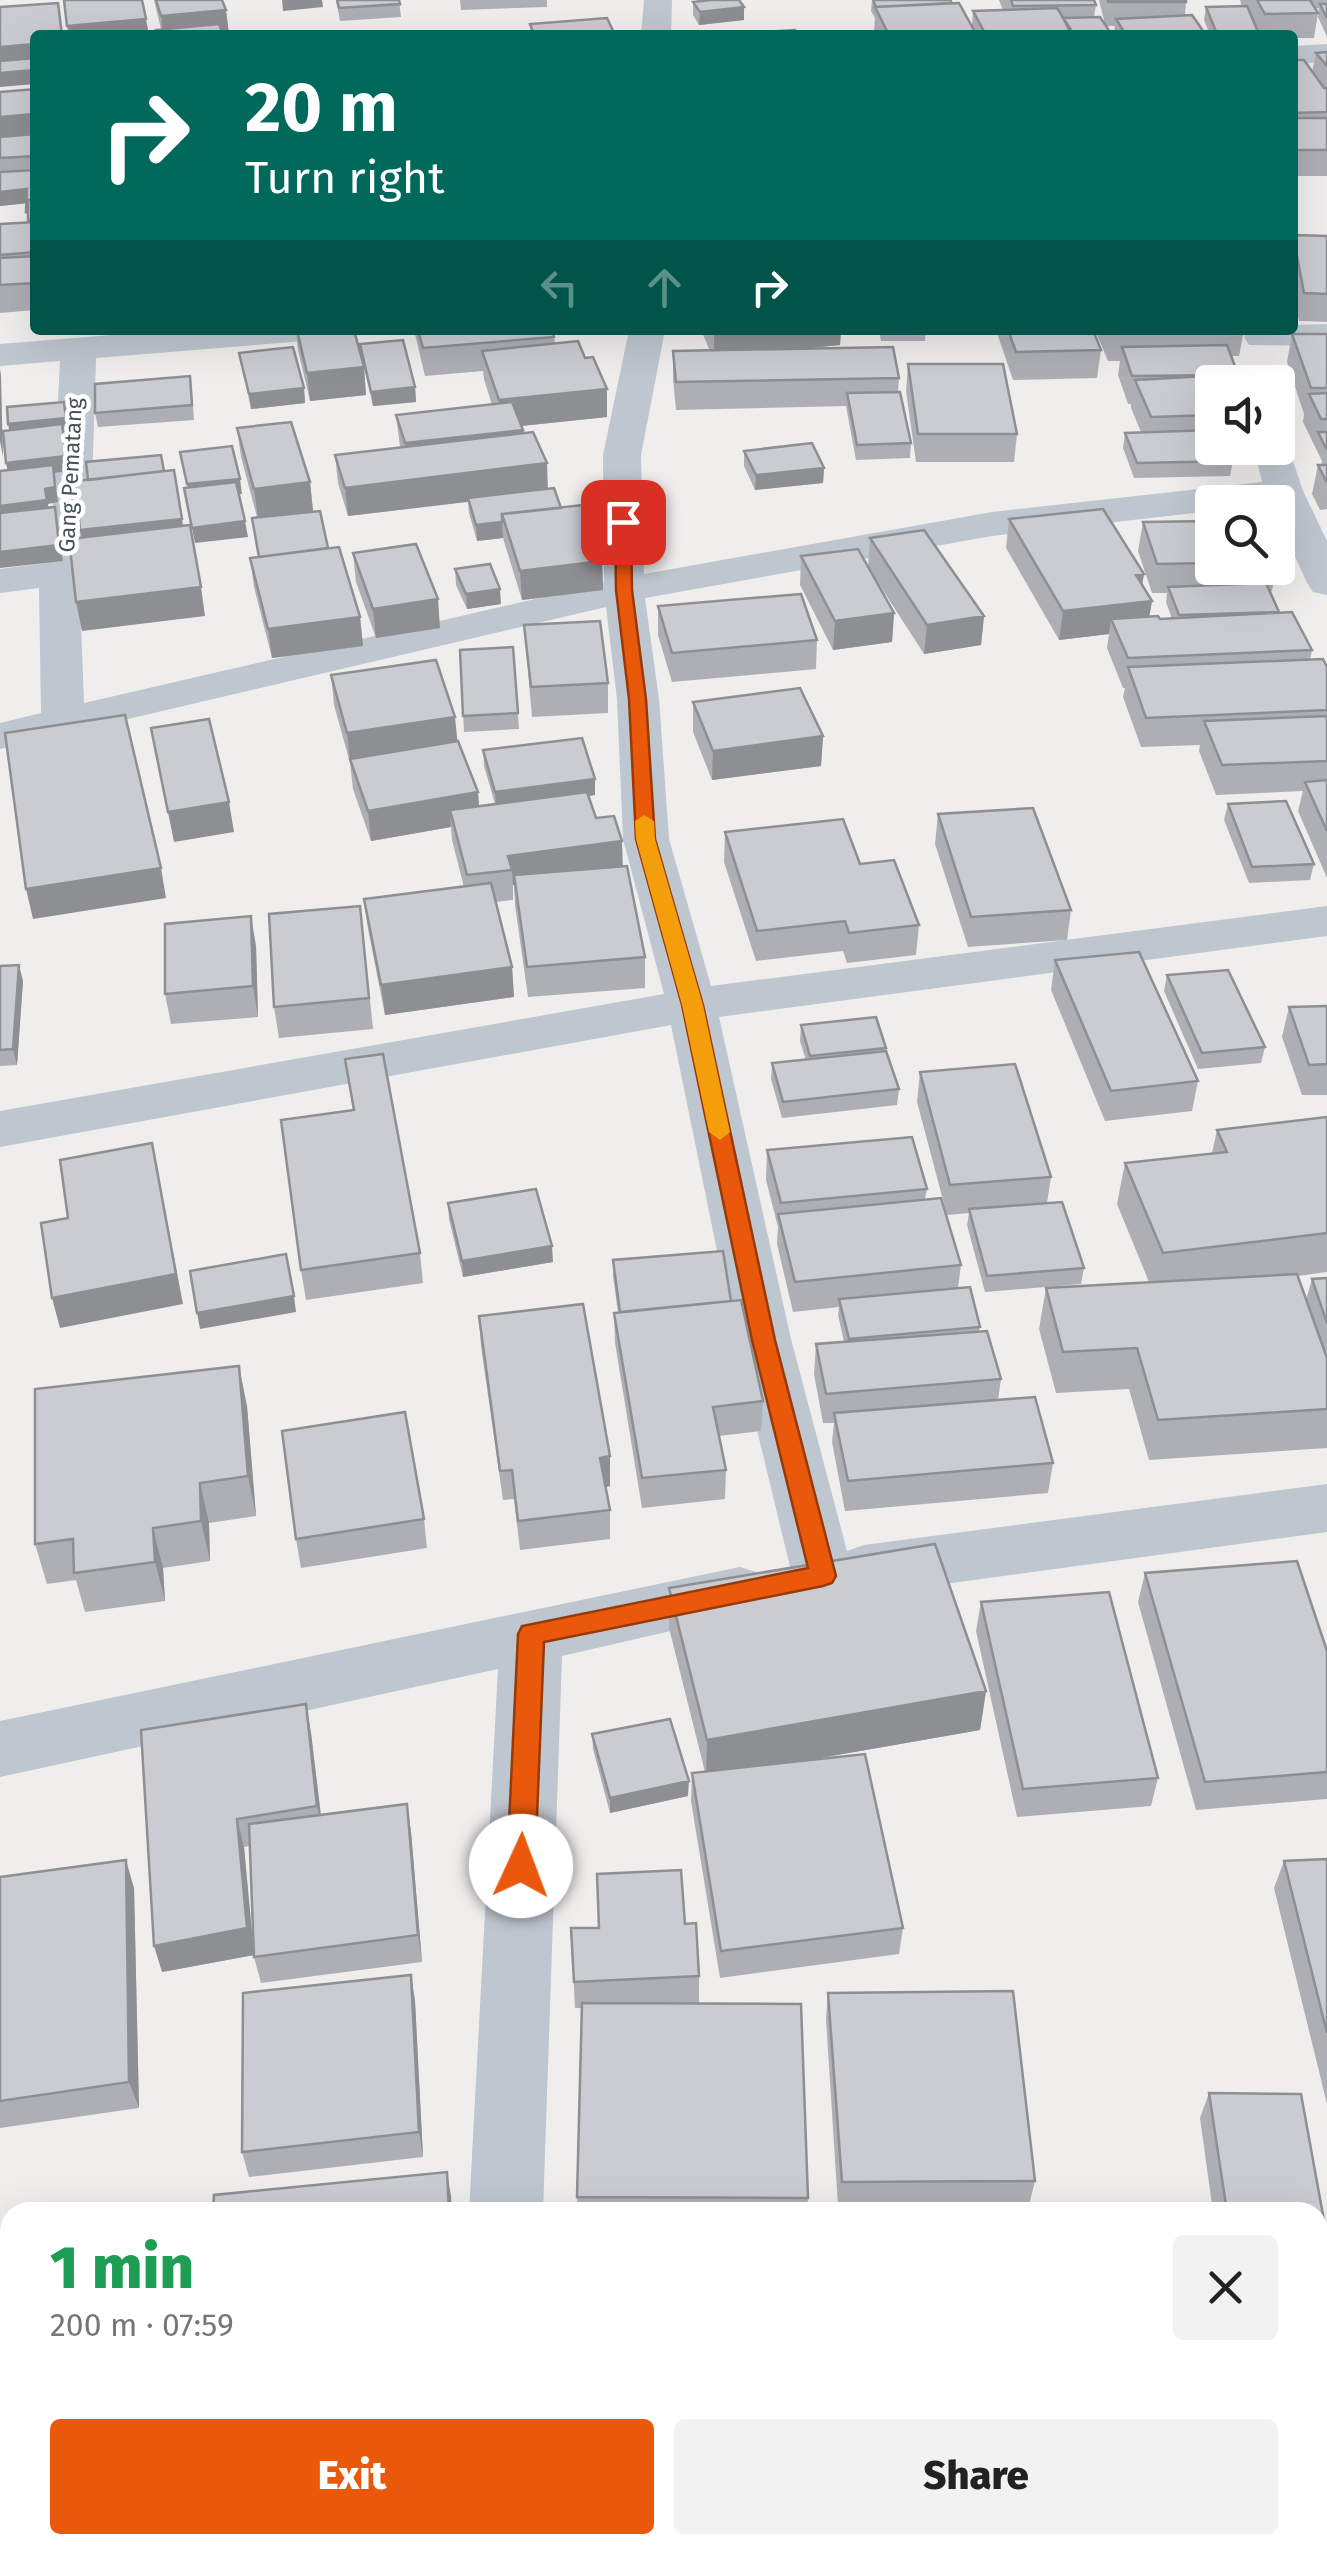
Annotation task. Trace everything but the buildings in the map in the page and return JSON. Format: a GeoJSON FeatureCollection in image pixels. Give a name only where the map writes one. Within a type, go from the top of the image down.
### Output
{"type":"FeatureCollection","features":[{"type":"Feature","properties":{"kind":"street"},"geometry":{"type":"LineString","coordinates":[[656,30],[658,0]]}},
{"type":"Feature","properties":{"kind":"street"},"geometry":{"type":"LineString","coordinates":[[1298,54],[1327,52]]}},
{"type":"Feature","properties":{"kind":"street"},"geometry":{"type":"LineString","coordinates":[[0,355],[241,335]]}},
{"type":"Feature","properties":{"kind":"street"},"geometry":{"type":"LineString","coordinates":[[646,335],[622,455],[624,590],[638,699],[646,839],[692,1005],[763,1340],[823,1576]]}},
{"type":"Feature","properties":{"kind":"street"},"geometry":{"type":"LineString","coordinates":[[1257,365],[1261,335]]}},
{"type":"Feature","properties":{"kind":"street"},"geometry":{"type":"LineString","coordinates":[[1298,335],[1327,335]]}},
{"type":"Feature","properties":{"kind":"street","name":"Gang Pematang"},"geometry":{"type":"LineString","coordinates":[[63,721],[59,574],[70,553],[78,348]]}},
{"type":"Feature","properties":{"kind":"street"},"geometry":{"type":"LineString","coordinates":[[0,736],[624,590],[992,524],[1195,501]]}},
{"type":"Feature","properties":{"kind":"street"},"geometry":{"type":"LineString","coordinates":[[1295,515],[1327,583]]}},
{"type":"Feature","properties":{"kind":"street"},"geometry":{"type":"LineString","coordinates":[[0,582],[59,574]]}},
{"type":"Feature","properties":{"kind":"street"},"geometry":{"type":"LineString","coordinates":[[0,1129],[692,1005],[1327,921]]}},
{"type":"Feature","properties":{"kind":"street"},"geometry":{"type":"LineString","coordinates":[[0,1749],[531,1634],[823,1576],[1327,1508]]}},
{"type":"Feature","properties":{"kind":"street"},"geometry":{"type":"LineString","coordinates":[[506,2202],[531,1634]]}},
{"type":"Feature","properties":{"kind":"slow traffic"},"geometry":{"type":"LineString","coordinates":[[644,821],[720,1132]]}},
{"type":"Feature","properties":{"kind":"route"},"geometry":{"type":"LineString","coordinates":[[521,1866],[531,1634],[823,1576],[763,1340],[692,1005],[646,839],[638,699],[624,590],[623,522]]}}]}
